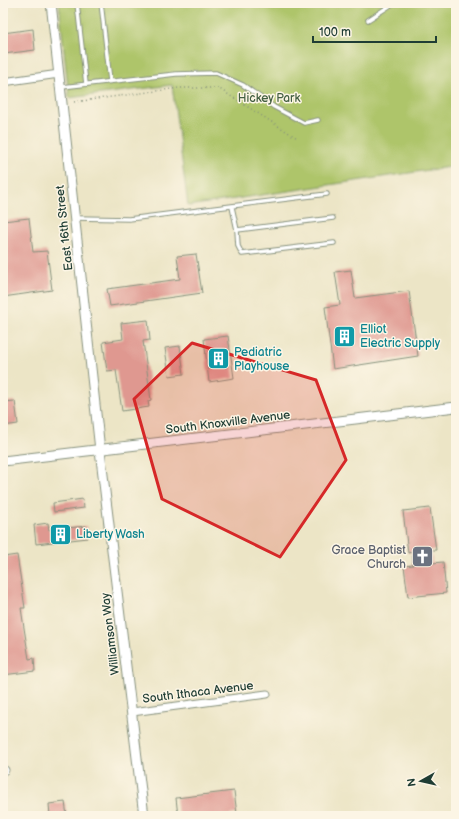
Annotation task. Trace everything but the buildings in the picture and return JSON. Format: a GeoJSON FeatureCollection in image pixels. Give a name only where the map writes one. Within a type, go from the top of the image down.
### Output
{"type":"FeatureCollection","features":[{"type":"Feature","properties":{"kind":"street","name":"East 16th Street"},"geometry":{"type":"LineString","coordinates":[[51,3],[60,74],[100,450]]}},
{"type":"Feature","properties":{"kind":"street"},"geometry":{"type":"LineString","coordinates":[[3,82],[60,74]]}},
{"type":"Feature","properties":{"kind":"street","name":"South Knoxville Avenue"},"geometry":{"type":"LineString","coordinates":[[3,461],[456,407]]}},
{"type":"Feature","properties":{"kind":"street","name":"Williamson Way"},"geometry":{"type":"LineString","coordinates":[[100,450],[144,816]]}},
{"type":"Feature","properties":{"kind":"street","name":"South Ithaca Avenue"},"geometry":{"type":"LineString","coordinates":[[132,712],[267,694]]}},
{"type":"Feature","properties":{"kind":"lane"},"geometry":{"type":"LineString","coordinates":[[77,3],[86,84]]}},
{"type":"Feature","properties":{"kind":"lane"},"geometry":{"type":"LineString","coordinates":[[101,3],[110,81]]}},
{"type":"Feature","properties":{"kind":"lane"},"geometry":{"type":"LineString","coordinates":[[368,20],[394,3]]}},
{"type":"Feature","properties":{"kind":"lane"},"geometry":{"type":"LineString","coordinates":[[61,87],[176,74],[216,73],[243,85],[274,107],[304,123],[318,120]]}},
{"type":"Feature","properties":{"kind":"lane"},"geometry":{"type":"LineString","coordinates":[[75,218],[129,219],[327,194]]}},
{"type":"Feature","properties":{"kind":"lane"},"geometry":{"type":"LineString","coordinates":[[232,207],[238,230],[238,246],[242,254],[334,243]]}},
{"type":"Feature","properties":{"kind":"lane"},"geometry":{"type":"LineString","coordinates":[[238,230],[334,218]]}},
{"type":"Feature","properties":{"kind":"path"},"geometry":{"type":"LineString","coordinates":[[74,102],[179,88],[218,88],[297,138]]}},
{"type":"Feature","properties":{"kind":"highlighted area"},"geometry":{"type":"Polygon","coordinates":[[[192,343],[316,380],[346,460],[280,557],[162,499],[134,399],[192,343]]]}},
{"type":"Feature","properties":{"kind":"green space","name":"Hickey Park"},"geometry":{"type":"Polygon","coordinates":[[[59,3],[456,3],[456,166],[188,206],[172,85],[69,98],[59,3]]]}},
{"type":"Feature","properties":{"kind":"place","name":"Elliot Electric Supply"},"geometry":{"type":"Point","coordinates":[344,336]}},
{"type":"Feature","properties":{"kind":"place","name":"Pediatric Playhouse"},"geometry":{"type":"Point","coordinates":[219,359]}},
{"type":"Feature","properties":{"kind":"place","name":"Liberty Wash"},"geometry":{"type":"Point","coordinates":[61,534]}},
{"type":"Feature","properties":{"kind":"place","name":"Grace Baptist Church"},"geometry":{"type":"Point","coordinates":[422,557]}}]}
